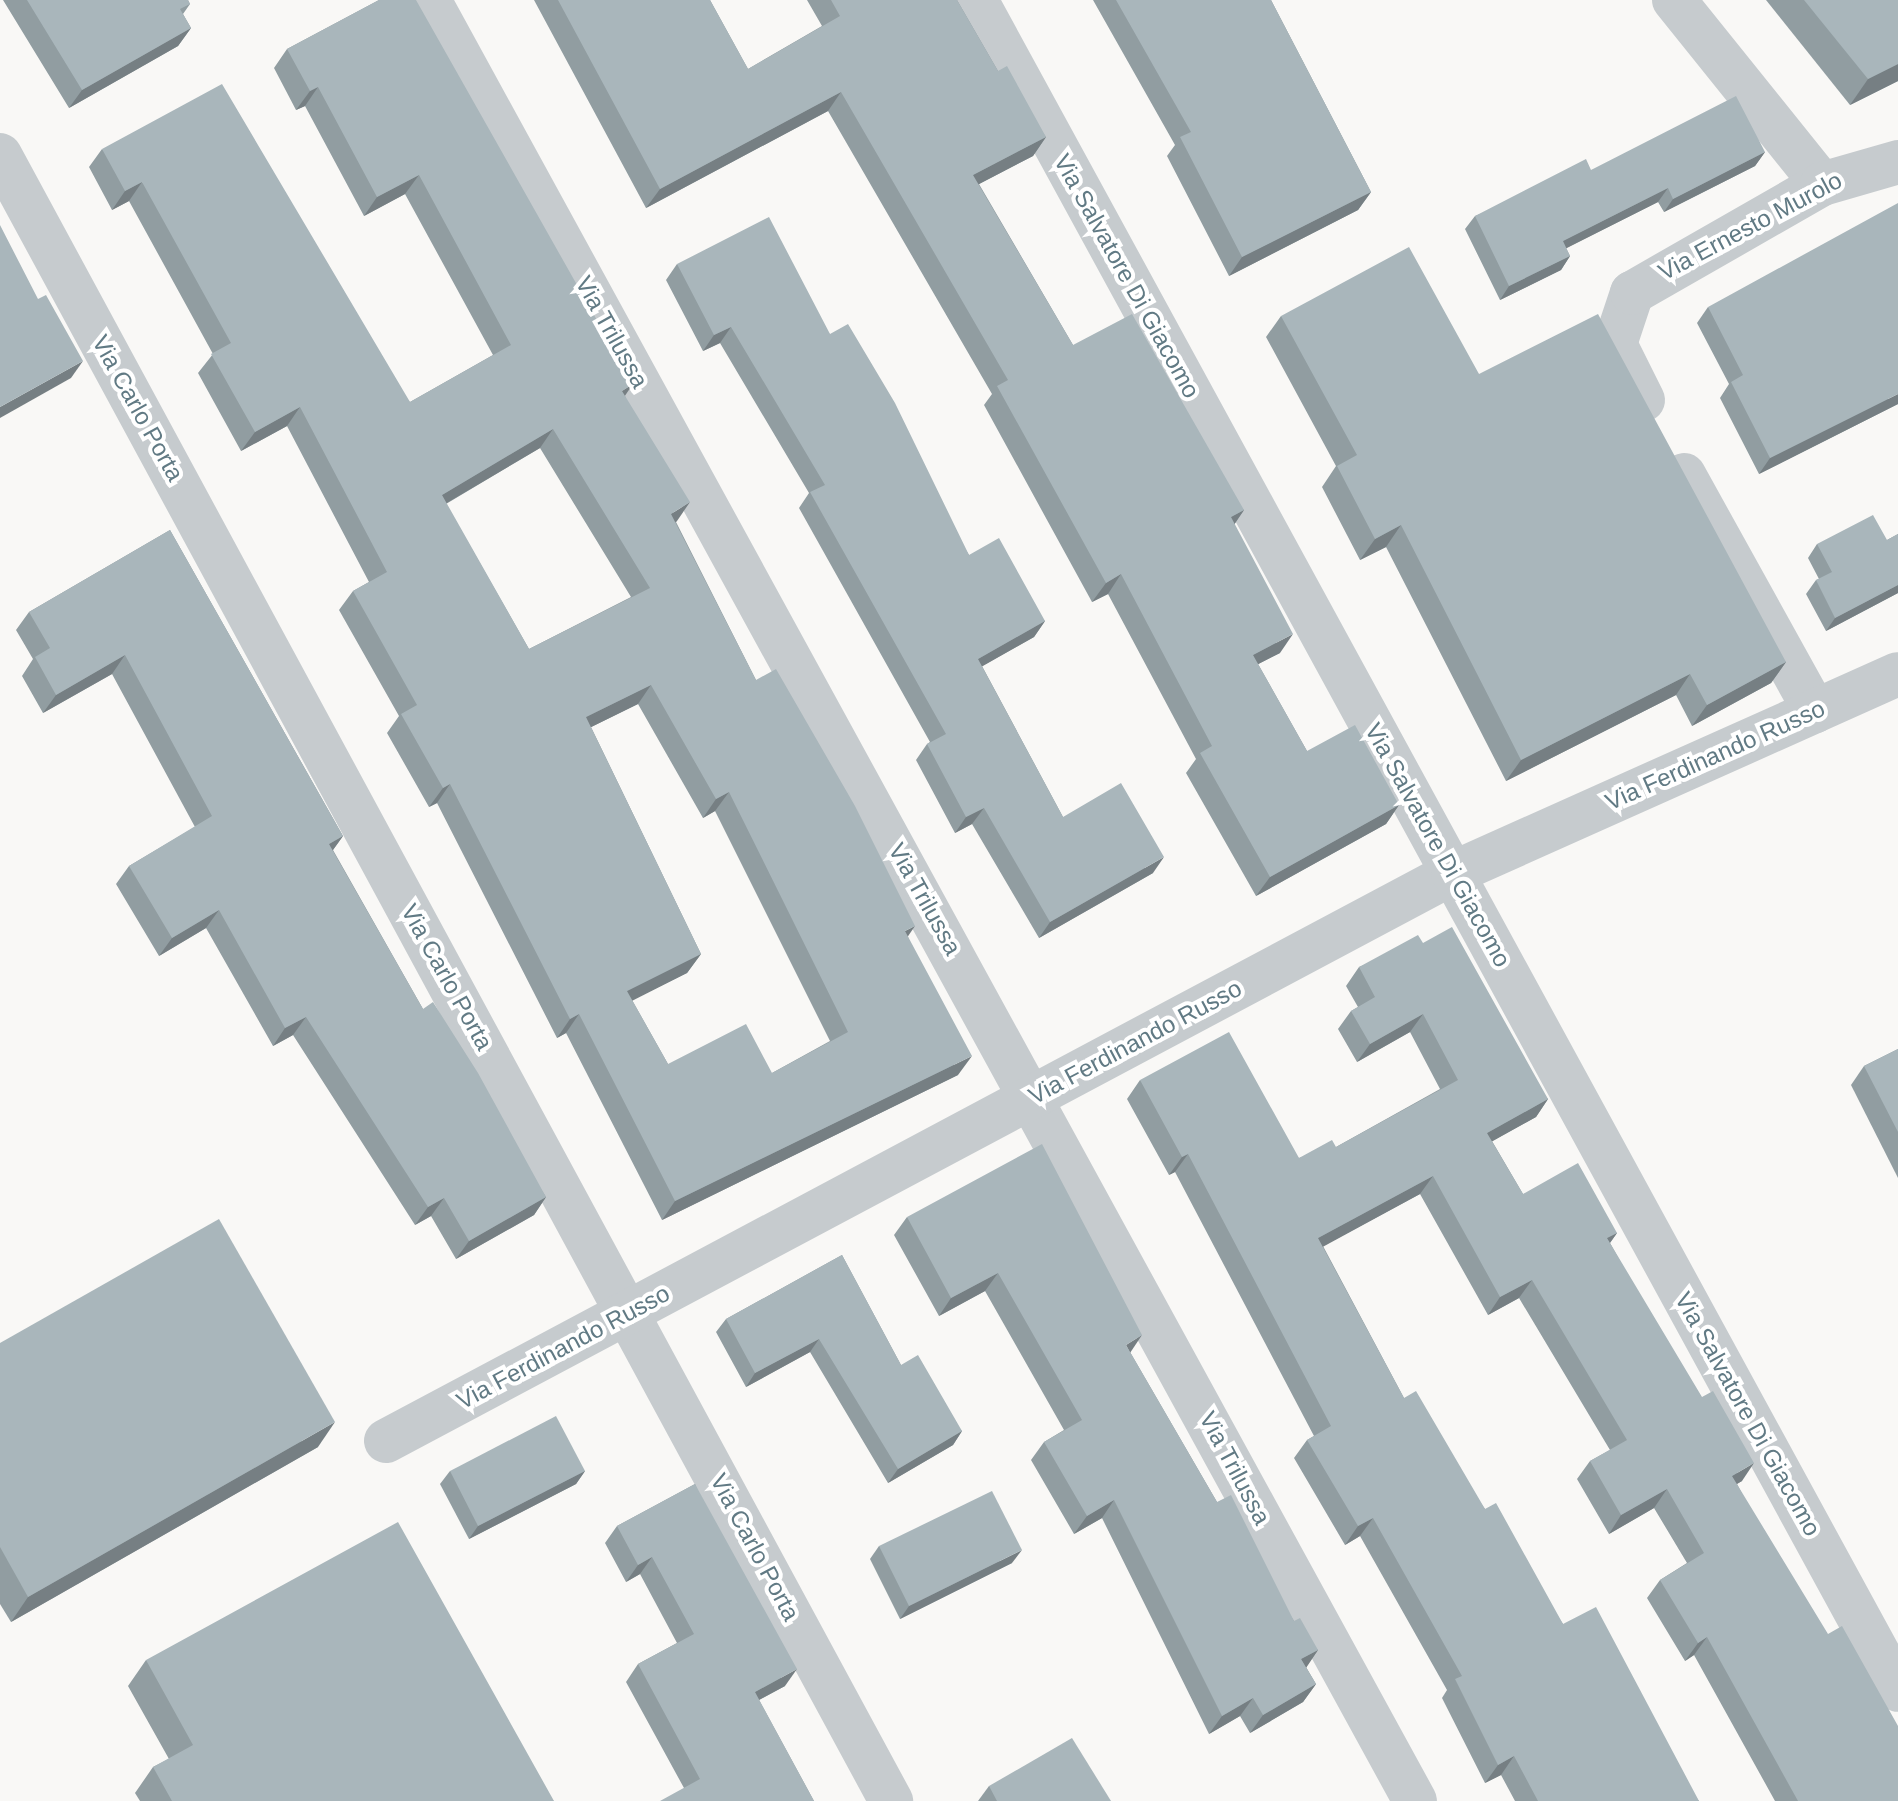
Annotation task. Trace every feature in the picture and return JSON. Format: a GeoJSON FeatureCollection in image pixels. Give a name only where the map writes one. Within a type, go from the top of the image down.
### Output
{"type":"FeatureCollection","features":[{"type":"Feature","properties":{"kind":"street","name":"Via Trilussa"},"geometry":{"type":"LineString","coordinates":[[429,0],[1034,1096],[1415,1801]]}},
{"type":"Feature","properties":{"kind":"street","name":"Via Salvatore Di Giacomo"},"geometry":{"type":"LineString","coordinates":[[976,0],[1898,1690]]}},
{"type":"Feature","properties":{"kind":"street"},"geometry":{"type":"LineString","coordinates":[[1674,0],[1822,184]]}},
{"type":"Feature","properties":{"kind":"street","name":"Via Carlo Porta"},"geometry":{"type":"LineString","coordinates":[[0,155],[891,1801]]}},
{"type":"Feature","properties":{"kind":"street","name":"Via Ernesto Murolo"},"geometry":{"type":"LineString","coordinates":[[1815,711],[1622,364],[1618,317],[1648,280],[1822,184],[1898,162]]}},
{"type":"Feature","properties":{"kind":"street","name":"Via Ferdinando Russo"},"geometry":{"type":"LineString","coordinates":[[386,1441],[1453,873],[1898,674]]}},
{"type":"Feature","properties":{"kind":"building"},"geometry":{"type":"Polygon","coordinates":[[[27,0],[188,0],[190,4],[180,9],[191,28],[82,90],[27,0]]]}},
{"type":"Feature","properties":{"kind":"building"},"geometry":{"type":"Polygon","coordinates":[[[379,0],[416,0],[633,384],[622,391],[690,502],[671,514],[756,680],[776,669],[855,806],[915,926],[905,931],[972,1056],[675,1201],[579,1014],[570,1019],[450,784],[443,788],[401,714],[417,705],[353,591],[387,572],[300,407],[255,432],[211,354],[231,343],[142,182],[125,191],[102,149],[222,84],[410,402],[511,345],[419,175],[377,197],[318,87],[310,91],[287,49],[379,0]],[[553,429],[442,495],[529,649],[650,588],[553,429]],[[651,685],[586,717],[701,954],[627,991],[668,1064],[746,1024],[772,1073],[848,1032],[729,792],[716,799],[651,685]]]}},
{"type":"Feature","properties":{"kind":"building"},"geometry":{"type":"Polygon","coordinates":[[[558,0],[710,0],[748,69],[840,16],[831,0],[957,0],[998,71],[1007,66],[1046,137],[973,175],[1073,345],[1132,314],[1244,510],[1231,517],[1293,634],[1253,655],[1307,751],[1355,725],[1399,805],[1270,877],[1200,753],[1212,746],[1121,574],[1106,583],[997,386],[1008,380],[841,92],[660,189],[558,0]]]}},
{"type":"Feature","properties":{"kind":"building"},"geometry":{"type":"Polygon","coordinates":[[[1116,0],[1271,0],[1371,192],[1242,257],[1180,137],[1191,132],[1116,0]]]}},
{"type":"Feature","properties":{"kind":"building"},"geometry":{"type":"Polygon","coordinates":[[[1804,0],[1898,0],[1898,64],[1868,79],[1804,0]]]}},
{"type":"Feature","properties":{"kind":"building"},"geometry":{"type":"Polygon","coordinates":[[[1736,96],[1765,152],[1673,199],[1668,188],[1563,241],[1570,256],[1509,286],[1475,216],[1586,159],[1591,170],[1736,96]]]}},
{"type":"Feature","properties":{"kind":"building"},"geometry":{"type":"Polygon","coordinates":[[[1898,203],[1898,394],[1770,458],[1731,382],[1743,375],[1708,307],[1898,203]]]}},
{"type":"Feature","properties":{"kind":"building"},"geometry":{"type":"Polygon","coordinates":[[[769,217],[830,334],[848,324],[895,403],[969,555],[999,538],[1045,621],[978,659],[1063,817],[1121,783],[1164,857],[1050,922],[984,808],[966,817],[927,744],[946,734],[810,492],[825,485],[731,327],[714,335],[677,264],[769,217]]]}},
{"type":"Feature","properties":{"kind":"building"},"geometry":{"type":"Polygon","coordinates":[[[0,225],[38,299],[46,295],[83,361],[0,407],[0,225]]]}},
{"type":"Feature","properties":{"kind":"building"},"geometry":{"type":"Polygon","coordinates":[[[1409,247],[1479,374],[1598,314],[1786,662],[1707,705],[1690,674],[1521,760],[1401,525],[1375,539],[1337,466],[1357,455],[1281,316],[1409,247]]]}},
{"type":"Feature","properties":{"kind":"building"},"geometry":{"type":"Polygon","coordinates":[[[1873,515],[1887,540],[1898,534],[1898,585],[1835,618],[1816,580],[1832,572],[1817,544],[1873,515]]]}},
{"type":"Feature","properties":{"kind":"building"},"geometry":{"type":"Polygon","coordinates":[[[170,530],[343,836],[329,844],[423,1009],[433,1002],[478,1073],[546,1197],[469,1241],[444,1198],[428,1207],[306,1017],[285,1028],[219,910],[172,938],[129,866],[212,816],[125,655],[56,695],[35,657],[50,648],[29,612],[170,530]]]}},
{"type":"Feature","properties":{"kind":"building"},"geometry":{"type":"Polygon","coordinates":[[[1452,927],[1548,1099],[1487,1133],[1523,1194],[1578,1163],[1617,1233],[1607,1238],[1702,1397],[1713,1391],[1754,1463],[1732,1476],[1828,1634],[1842,1626],[1898,1726],[1898,1801],[1798,1801],[1707,1637],[1698,1643],[1660,1580],[1704,1553],[1667,1489],[1621,1515],[1590,1461],[1627,1440],[1532,1280],[1500,1297],[1433,1176],[1318,1238],[1404,1398],[1416,1391],[1485,1509],[1496,1503],[1563,1624],[1596,1607],[1699,1801],[1538,1801],[1514,1756],[1498,1765],[1455,1679],[1462,1676],[1373,1518],[1358,1526],[1307,1440],[1331,1426],[1188,1154],[1182,1157],[1140,1080],[1229,1032],[1299,1158],[1332,1140],[1336,1147],[1458,1080],[1423,1014],[1370,1044],[1351,1011],[1375,997],[1359,967],[1418,935],[1423,943],[1452,927]]]}},
{"type":"Feature","properties":{"kind":"building"},"geometry":{"type":"Polygon","coordinates":[[[1898,1049],[1898,1132],[1864,1066],[1898,1049]]]}},
{"type":"Feature","properties":{"kind":"building"},"geometry":{"type":"Polygon","coordinates":[[[1042,1144],[1142,1335],[1126,1345],[1217,1502],[1231,1495],[1294,1621],[1300,1618],[1318,1650],[1301,1659],[1316,1684],[1263,1715],[1253,1698],[1222,1716],[1114,1500],[1087,1516],[1044,1442],[1082,1420],[998,1273],[951,1298],[907,1217],[1042,1144]]]}},
{"type":"Feature","properties":{"kind":"building"},"geometry":{"type":"Polygon","coordinates":[[[219,1219],[335,1422],[28,1597],[0,1547],[0,1343],[219,1219]]]}},
{"type":"Feature","properties":{"kind":"building"},"geometry":{"type":"Polygon","coordinates":[[[842,1255],[901,1365],[918,1355],[962,1431],[898,1469],[819,1339],[755,1373],[726,1319],[842,1255]]]}},
{"type":"Feature","properties":{"kind":"building"},"geometry":{"type":"Polygon","coordinates":[[[556,1416],[585,1471],[478,1526],[450,1471],[556,1416]]]}},
{"type":"Feature","properties":{"kind":"building"},"geometry":{"type":"Polygon","coordinates":[[[695,1484],[797,1669],[755,1692],[814,1801],[660,1801],[700,1779],[638,1664],[694,1634],[652,1557],[638,1565],[617,1526],[695,1484]]]}},
{"type":"Feature","properties":{"kind":"building"},"geometry":{"type":"Polygon","coordinates":[[[992,1491],[1022,1550],[909,1606],[879,1546],[992,1491]]]}},
{"type":"Feature","properties":{"kind":"building"},"geometry":{"type":"Polygon","coordinates":[[[398,1522],[554,1801],[172,1801],[153,1767],[193,1745],[146,1660],[398,1522]]]}},
{"type":"Feature","properties":{"kind":"building"},"geometry":{"type":"Polygon","coordinates":[[[1072,1738],[1111,1801],[997,1801],[989,1786],[1072,1738]]]}}]}
